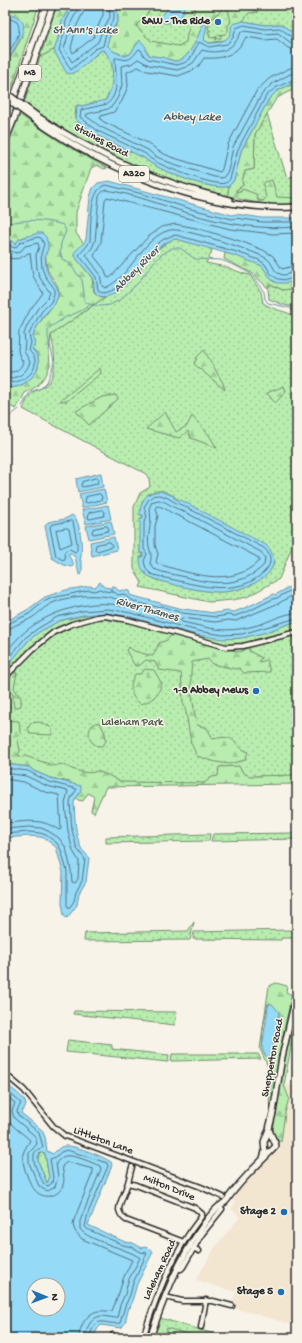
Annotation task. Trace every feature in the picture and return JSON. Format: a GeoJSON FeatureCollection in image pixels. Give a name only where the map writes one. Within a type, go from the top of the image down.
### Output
{"type":"FeatureCollection","features":[{"type":"Feature","properties":{"kind":"highway","name":"M3"},"geometry":{"type":"LineString","coordinates":[[5,122],[46,5]]}},
{"type":"Feature","properties":{"kind":"highway","name":"M3"},"geometry":{"type":"LineString","coordinates":[[5,141],[53,5]]}},
{"type":"Feature","properties":{"kind":"main road","name":"Staines Road"},"geometry":{"type":"LineString","coordinates":[[5,92],[36,118]]}},
{"type":"Feature","properties":{"kind":"main road","name":"Staines Road"},"geometry":{"type":"LineString","coordinates":[[5,98],[72,144],[121,169],[188,194],[220,202],[267,207],[297,207]]}},
{"type":"Feature","properties":{"kind":"main road","name":"Shepperton Road"},"geometry":{"type":"LineString","coordinates":[[262,1160],[282,1057],[297,991]]}},
{"type":"Feature","properties":{"kind":"main road","name":"Shepperton Road"},"geometry":{"type":"LineString","coordinates":[[269,1128],[270,1136],[276,1145],[271,1150]]}},
{"type":"Feature","properties":{"kind":"main road"},"geometry":{"type":"LineString","coordinates":[[266,1140],[273,1140]]}},
{"type":"Feature","properties":{"kind":"main road"},"geometry":{"type":"LineString","coordinates":[[224,1199],[271,1150],[265,1148]]}},
{"type":"Feature","properties":{"kind":"main road","name":"Laleham Road"},"geometry":{"type":"LineString","coordinates":[[150,1338],[180,1261],[201,1228],[224,1199]]}},
{"type":"Feature","properties":{"kind":"street"},"geometry":{"type":"LineString","coordinates":[[5,678],[33,649],[54,632],[72,624],[98,617],[105,616],[128,620],[226,647],[243,646],[297,632]]}},
{"type":"Feature","properties":{"kind":"street","name":"Littleton Lane"},"geometry":{"type":"LineString","coordinates":[[5,1074],[24,1090],[53,1126],[65,1136],[201,1187],[224,1199]]}},
{"type":"Feature","properties":{"kind":"street"},"geometry":{"type":"LineString","coordinates":[[132,1166],[128,1183],[119,1208],[124,1219],[184,1242]]}},
{"type":"Feature","properties":{"kind":"street","name":"Milton Drive"},"geometry":{"type":"LineString","coordinates":[[128,1183],[195,1208],[202,1214]]}},
{"type":"Feature","properties":{"kind":"street","name":"Laleham Road"},"geometry":{"type":"LineString","coordinates":[[177,1269],[181,1269],[183,1267],[193,1248],[222,1209],[219,1206]]}},
{"type":"Feature","properties":{"kind":"street","name":"Laleham Road"},"geometry":{"type":"LineString","coordinates":[[143,1338],[152,1311],[174,1258],[202,1214]]}},
{"type":"Feature","properties":{"kind":"street"},"geometry":{"type":"LineString","coordinates":[[193,1248],[199,1251]]}},
{"type":"Feature","properties":{"kind":"street"},"geometry":{"type":"LineString","coordinates":[[174,1258],[180,1261]]}},
{"type":"Feature","properties":{"kind":"street"},"geometry":{"type":"LineString","coordinates":[[165,1297],[182,1302],[206,1300],[232,1306]]}},
{"type":"Feature","properties":{"kind":"street"},"geometry":{"type":"LineString","coordinates":[[201,1327],[206,1300]]}},
{"type":"Feature","properties":{"kind":"shaded area"},"geometry":{"type":"Polygon","coordinates":[[[284,1085],[297,1087],[297,1309],[290,1324],[234,1308],[235,1304],[232,1302],[236,1292],[196,1280],[215,1247],[240,1217],[231,1209],[235,1204],[233,1196],[272,1153],[280,1151],[285,1113],[289,1098],[284,1085]]]}},
{"type":"Feature","properties":{"kind":"green space"},"geometry":{"type":"Polygon","coordinates":[[[5,5],[39,5],[10,93],[5,89],[5,67],[22,37],[18,18],[5,12],[5,5]]]}},
{"type":"Feature","properties":{"kind":"green space"},"geometry":{"type":"Polygon","coordinates":[[[57,5],[71,5],[63,21],[55,49],[40,57],[57,5]]]}},
{"type":"Feature","properties":{"kind":"green space"},"geometry":{"type":"Polygon","coordinates":[[[119,5],[126,8],[132,8],[155,5],[136,26],[151,41],[178,46],[186,42],[196,5],[217,5],[223,7],[219,13],[216,14],[216,17],[210,19],[208,29],[211,31],[208,31],[208,34],[210,34],[209,37],[215,37],[216,40],[216,36],[218,39],[221,38],[221,35],[218,35],[225,34],[228,31],[228,25],[231,22],[227,5],[242,5],[245,8],[258,12],[249,13],[243,21],[237,24],[230,36],[225,40],[209,43],[204,40],[204,23],[189,53],[179,60],[174,61],[149,55],[145,49],[133,51],[129,55],[125,56],[108,47],[108,40],[118,20],[117,6],[119,5]]]}},
{"type":"Feature","properties":{"kind":"green space"},"geometry":{"type":"Polygon","coordinates":[[[145,5],[297,5],[297,36],[281,24],[265,25],[243,21],[228,37],[219,42],[206,42],[196,39],[187,56],[108,40],[132,10],[145,5]]]}},
{"type":"Feature","properties":{"kind":"green space"},"geometry":{"type":"Polygon","coordinates":[[[55,49],[54,51],[75,72],[102,50],[106,52],[110,60],[113,83],[106,100],[76,106],[75,119],[83,126],[96,135],[144,158],[150,163],[172,174],[211,186],[229,186],[229,197],[181,184],[135,167],[78,138],[24,103],[40,57],[55,49]]]}},
{"type":"Feature","properties":{"kind":"green space"},"geometry":{"type":"Polygon","coordinates":[[[297,81],[297,88],[276,99],[255,134],[254,169],[245,171],[242,181],[243,185],[236,190],[236,192],[241,192],[242,189],[256,194],[258,201],[263,201],[266,198],[263,184],[272,180],[277,197],[297,198],[297,204],[268,205],[229,197],[229,186],[234,180],[241,151],[269,99],[277,91],[297,81]]]}},
{"type":"Feature","properties":{"kind":"green space"},"geometry":{"type":"Polygon","coordinates":[[[267,114],[287,178],[297,175],[297,198],[266,198],[263,201],[242,190],[241,192],[236,192],[236,190],[243,185],[242,181],[245,171],[254,169],[255,134],[267,114]]]}},
{"type":"Feature","properties":{"kind":"green space"},"geometry":{"type":"Polygon","coordinates":[[[20,115],[62,143],[107,168],[104,169],[97,165],[91,168],[76,212],[76,233],[84,244],[80,247],[77,259],[92,278],[94,292],[101,297],[105,297],[51,335],[49,352],[50,365],[46,375],[37,386],[25,393],[16,409],[5,404],[5,387],[20,385],[33,376],[37,369],[39,362],[37,355],[32,349],[35,346],[34,334],[39,324],[56,301],[59,292],[57,284],[48,270],[46,252],[48,249],[27,236],[19,239],[15,244],[13,241],[5,241],[5,152],[20,115]]]}},
{"type":"Feature","properties":{"kind":"green space"},"geometry":{"type":"Polygon","coordinates":[[[172,239],[180,239],[212,248],[211,254],[206,263],[226,267],[250,275],[261,292],[263,303],[297,317],[297,552],[291,549],[279,579],[247,597],[209,602],[140,587],[142,583],[134,569],[134,507],[140,493],[150,487],[149,479],[146,474],[23,409],[30,395],[47,384],[52,377],[54,371],[54,359],[51,335],[105,297],[119,290],[141,268],[154,252],[172,239]],[[156,491],[148,494],[141,515],[143,515],[143,518],[141,518],[140,553],[143,553],[143,557],[140,557],[144,570],[147,574],[160,581],[218,592],[249,586],[262,578],[270,570],[274,562],[174,496],[164,491],[156,491]]]}},
{"type":"Feature","properties":{"kind":"green space"},"geometry":{"type":"Polygon","coordinates":[[[225,253],[239,256],[262,266],[274,282],[294,281],[297,279],[297,288],[283,290],[270,284],[268,288],[252,273],[224,259],[225,253]]]}},
{"type":"Feature","properties":{"kind":"green space"},"geometry":{"type":"Polygon","coordinates":[[[270,284],[283,290],[297,288],[297,308],[269,299],[268,288],[270,284]]]}},
{"type":"Feature","properties":{"kind":"green space"},"geometry":{"type":"Polygon","coordinates":[[[204,350],[223,383],[225,390],[194,364],[197,357],[204,350]]]}},
{"type":"Feature","properties":{"kind":"green space"},"geometry":{"type":"Polygon","coordinates":[[[100,368],[101,373],[67,401],[60,401],[100,368]]]}},
{"type":"Feature","properties":{"kind":"green space"},"geometry":{"type":"Polygon","coordinates":[[[284,386],[286,392],[275,403],[267,393],[284,386]]]}},
{"type":"Feature","properties":{"kind":"green space"},"geometry":{"type":"Polygon","coordinates":[[[116,395],[118,399],[89,425],[76,411],[102,397],[116,395]]]}},
{"type":"Feature","properties":{"kind":"green space"},"geometry":{"type":"Polygon","coordinates":[[[165,412],[176,432],[187,426],[192,416],[209,435],[217,448],[191,438],[188,431],[179,438],[146,429],[165,412]]]}},
{"type":"Feature","properties":{"kind":"green space","name":"Laleham Park"},"geometry":{"type":"Polygon","coordinates":[[[95,613],[107,613],[182,631],[234,639],[263,633],[297,621],[297,782],[105,785],[5,764],[5,669],[28,641],[39,632],[59,621],[95,613]]]}},
{"type":"Feature","properties":{"kind":"green space"},"geometry":{"type":"Polygon","coordinates":[[[172,634],[239,652],[243,651],[245,647],[249,648],[249,651],[262,658],[259,662],[267,660],[270,672],[244,673],[239,668],[235,669],[212,664],[208,659],[192,662],[191,686],[197,725],[207,728],[213,739],[227,738],[234,741],[248,752],[245,760],[229,764],[216,762],[197,756],[191,743],[183,702],[181,673],[159,670],[155,662],[146,660],[140,665],[135,666],[126,650],[129,647],[134,651],[153,656],[159,643],[167,640],[172,634]]]}},
{"type":"Feature","properties":{"kind":"green space"},"geometry":{"type":"Polygon","coordinates":[[[145,669],[154,670],[162,684],[154,697],[141,704],[134,698],[131,686],[135,674],[141,674],[145,669]]]}},
{"type":"Feature","properties":{"kind":"green space"},"geometry":{"type":"Polygon","coordinates":[[[15,672],[17,673],[14,688],[21,698],[21,706],[14,708],[13,693],[5,682],[9,681],[12,674],[15,672]]]}},
{"type":"Feature","properties":{"kind":"green space"},"geometry":{"type":"Polygon","coordinates":[[[5,720],[19,721],[20,731],[18,740],[20,751],[18,755],[55,766],[61,764],[74,770],[89,773],[97,771],[121,782],[204,783],[212,777],[218,776],[219,767],[239,766],[243,773],[250,776],[297,775],[297,784],[106,787],[94,813],[91,811],[94,797],[88,793],[83,801],[78,800],[70,782],[50,778],[34,771],[29,767],[5,764],[5,736],[8,733],[5,731],[5,720]]]}},
{"type":"Feature","properties":{"kind":"green space"},"geometry":{"type":"Polygon","coordinates":[[[39,722],[49,726],[52,729],[52,735],[30,734],[28,728],[31,723],[39,722]]]}},
{"type":"Feature","properties":{"kind":"green space"},"geometry":{"type":"Polygon","coordinates":[[[95,723],[100,723],[105,733],[106,741],[102,746],[97,746],[91,741],[89,733],[90,729],[95,723]]]}},
{"type":"Feature","properties":{"kind":"green space"},"geometry":{"type":"Polygon","coordinates":[[[297,833],[297,839],[211,841],[213,834],[297,833]]]}},
{"type":"Feature","properties":{"kind":"green space"},"geometry":{"type":"Polygon","coordinates":[[[210,834],[209,841],[106,843],[106,837],[210,834]]]}},
{"type":"Feature","properties":{"kind":"green space"},"geometry":{"type":"Polygon","coordinates":[[[194,922],[190,940],[84,941],[85,933],[188,931],[194,922]]]}},
{"type":"Feature","properties":{"kind":"green space"},"geometry":{"type":"Polygon","coordinates":[[[297,926],[297,936],[293,938],[282,938],[281,940],[193,939],[194,932],[293,930],[297,926]]]}},
{"type":"Feature","properties":{"kind":"green space"},"geometry":{"type":"Polygon","coordinates":[[[276,983],[287,986],[286,992],[292,995],[284,1030],[271,1105],[269,1104],[271,1073],[260,1049],[269,986],[276,983]],[[268,1004],[262,1038],[266,1056],[272,1051],[278,1017],[268,1004]]]}},
{"type":"Feature","properties":{"kind":"green space"},"geometry":{"type":"Polygon","coordinates":[[[74,1011],[177,1012],[175,1025],[73,1014],[74,1011]]]}},
{"type":"Feature","properties":{"kind":"green space"},"geometry":{"type":"Polygon","coordinates":[[[297,1025],[294,1030],[284,1085],[289,1098],[285,1113],[281,1142],[275,1137],[273,1130],[285,1057],[293,1031],[297,1025]]]}},
{"type":"Feature","properties":{"kind":"green space"},"geometry":{"type":"Polygon","coordinates":[[[68,1040],[112,1045],[112,1049],[169,1055],[168,1062],[66,1052],[68,1040]]]}},
{"type":"Feature","properties":{"kind":"green space"},"geometry":{"type":"Polygon","coordinates":[[[172,1054],[258,1054],[261,1059],[171,1061],[172,1054]]]}},
{"type":"Feature","properties":{"kind":"green space"},"geometry":{"type":"Polygon","coordinates":[[[42,1152],[45,1154],[49,1177],[48,1183],[38,1161],[38,1156],[42,1152]]]}},
{"type":"Feature","properties":{"kind":"green space"},"geometry":{"type":"Polygon","coordinates":[[[205,1215],[206,1218],[194,1233],[181,1257],[179,1257],[179,1253],[188,1238],[205,1215]]]}},
{"type":"Feature","properties":{"kind":"green space"},"geometry":{"type":"Polygon","coordinates":[[[175,1261],[178,1261],[147,1338],[145,1338],[166,1280],[175,1261]]]}},
{"type":"Feature","properties":{"kind":"green space"},"geometry":{"type":"Polygon","coordinates":[[[160,1318],[228,1338],[153,1338],[160,1318]]]}},
{"type":"Feature","properties":{"kind":"green space"},"geometry":{"type":"Polygon","coordinates":[[[167,1328],[201,1338],[164,1338],[167,1328]]]}},
{"type":"Feature","properties":{"kind":"water","name":"Abbey Lake"},"geometry":{"type":"Polygon","coordinates":[[[71,5],[119,5],[117,6],[118,20],[110,35],[107,45],[113,51],[125,56],[130,54],[140,40],[146,47],[146,51],[149,55],[174,61],[179,60],[189,53],[193,47],[203,23],[207,24],[204,40],[209,43],[225,40],[230,35],[231,26],[234,23],[243,21],[265,25],[281,24],[297,36],[297,81],[277,91],[269,99],[241,151],[234,180],[229,186],[211,186],[172,174],[150,163],[144,158],[96,135],[76,120],[77,105],[82,106],[106,100],[113,83],[112,64],[105,51],[102,50],[78,71],[69,74],[66,72],[54,51],[62,20],[71,5]]]}},
{"type":"Feature","properties":{"kind":"water"},"geometry":{"type":"Polygon","coordinates":[[[119,5],[145,5],[132,9],[119,5]]]}},
{"type":"Feature","properties":{"kind":"water"},"geometry":{"type":"Polygon","coordinates":[[[171,5],[185,5],[182,16],[173,23],[164,23],[159,19],[171,5]]]}},
{"type":"Feature","properties":{"kind":"water"},"geometry":{"type":"Polygon","coordinates":[[[5,12],[19,18],[24,25],[22,35],[5,67],[5,12]]]}},
{"type":"Feature","properties":{"kind":"water"},"geometry":{"type":"Polygon","coordinates":[[[109,181],[232,215],[236,214],[262,218],[297,218],[297,279],[288,283],[277,283],[271,279],[262,266],[236,256],[176,239],[166,243],[156,250],[128,282],[118,291],[109,296],[99,296],[94,290],[92,278],[74,254],[86,239],[90,197],[93,188],[98,183],[109,181]]]}},
{"type":"Feature","properties":{"kind":"water"},"geometry":{"type":"Polygon","coordinates":[[[42,233],[46,237],[48,249],[45,255],[46,267],[48,274],[57,287],[58,295],[55,304],[45,314],[35,330],[33,337],[35,345],[32,349],[37,355],[39,362],[33,376],[20,385],[5,387],[5,241],[12,240],[15,244],[19,239],[42,233]]]}},
{"type":"Feature","properties":{"kind":"water"},"geometry":{"type":"Polygon","coordinates":[[[101,473],[103,487],[78,492],[76,479],[101,473]]]}},
{"type":"Feature","properties":{"kind":"water"},"geometry":{"type":"Polygon","coordinates":[[[104,489],[107,502],[82,508],[79,494],[104,489]]]}},
{"type":"Feature","properties":{"kind":"water"},"geometry":{"type":"Polygon","coordinates":[[[160,491],[174,496],[174,498],[180,501],[181,500],[266,545],[273,555],[273,564],[270,571],[253,584],[232,591],[223,592],[183,587],[160,581],[145,574],[147,573],[144,573],[143,571],[140,559],[140,557],[143,557],[143,553],[140,553],[140,518],[143,518],[143,515],[140,515],[141,506],[144,498],[151,493],[160,491]]]}},
{"type":"Feature","properties":{"kind":"water"},"geometry":{"type":"Polygon","coordinates":[[[108,505],[111,519],[86,524],[82,510],[108,505]]]}},
{"type":"Feature","properties":{"kind":"water"},"geometry":{"type":"Polygon","coordinates":[[[72,515],[76,518],[78,523],[81,540],[81,575],[79,574],[75,557],[70,553],[68,555],[74,564],[72,567],[64,565],[52,558],[45,526],[48,522],[65,519],[72,515]]]}},
{"type":"Feature","properties":{"kind":"water"},"geometry":{"type":"Polygon","coordinates":[[[111,521],[114,534],[89,539],[86,526],[111,521]]]}},
{"type":"Feature","properties":{"kind":"water"},"geometry":{"type":"Polygon","coordinates":[[[114,537],[117,550],[92,556],[90,542],[114,537]]]}},
{"type":"Feature","properties":{"kind":"water","name":"River Thames"},"geometry":{"type":"Polygon","coordinates":[[[100,582],[104,587],[110,588],[112,593],[111,587],[113,585],[119,591],[129,591],[130,595],[133,596],[183,609],[215,613],[228,611],[234,612],[274,594],[275,595],[297,583],[297,621],[263,633],[242,638],[223,639],[197,635],[130,617],[107,613],[83,615],[59,621],[39,632],[28,641],[5,669],[5,622],[27,610],[45,597],[66,590],[90,586],[95,587],[100,582]]]}},
{"type":"Feature","properties":{"kind":"water"},"geometry":{"type":"Polygon","coordinates":[[[5,764],[29,767],[34,771],[50,778],[81,786],[74,803],[76,826],[81,848],[89,858],[86,882],[79,893],[77,905],[67,918],[64,915],[62,903],[63,872],[56,847],[44,838],[40,837],[29,836],[5,838],[5,764]]]}},
{"type":"Feature","properties":{"kind":"water"},"geometry":{"type":"Polygon","coordinates":[[[270,1003],[279,1012],[271,1063],[263,1052],[262,1048],[268,1007],[270,1003]]]}},
{"type":"Feature","properties":{"kind":"water"},"geometry":{"type":"Polygon","coordinates":[[[5,1084],[17,1093],[25,1102],[26,1105],[21,1113],[42,1130],[45,1137],[47,1151],[53,1154],[62,1147],[76,1147],[111,1162],[112,1165],[88,1225],[125,1242],[133,1243],[142,1248],[144,1247],[151,1249],[153,1252],[137,1284],[125,1323],[121,1328],[101,1325],[93,1338],[5,1338],[5,1084]],[[42,1153],[38,1156],[38,1161],[47,1183],[49,1177],[45,1154],[42,1153]]]}},
{"type":"Feature","properties":{"kind":"waterway"},"geometry":{"type":"LineString","coordinates":[[57,6],[61,5]]}},
{"type":"Feature","properties":{"kind":"waterway","name":"Abbey River"},"geometry":{"type":"LineString","coordinates":[[5,224],[34,220],[63,225],[66,231],[61,243],[60,253],[62,259],[69,263],[82,280],[84,301],[89,304],[100,306],[110,305],[121,299],[137,284],[161,255],[172,248],[180,248],[195,259],[221,260],[251,274],[264,292],[265,299],[268,303],[290,308],[297,314]]}},
{"type":"Feature","properties":{"kind":"waterway"},"geometry":{"type":"LineString","coordinates":[[22,406],[30,392],[41,388],[47,382],[52,369],[54,361],[48,337],[49,328],[89,305]]}},
{"type":"Feature","properties":{"kind":"waterway"},"geometry":{"type":"LineString","coordinates":[[5,420],[19,409]]}},
{"type":"Feature","properties":{"kind":"place","name":"SAW - The Ride"},"geometry":{"type":"Point","coordinates":[218,22]}},
{"type":"Feature","properties":{"kind":"place","name":"1-8 Abbey Mews"},"geometry":{"type":"Point","coordinates":[256,691]}},
{"type":"Feature","properties":{"kind":"place","name":"Stage 2"},"geometry":{"type":"Point","coordinates":[284,1212]}},
{"type":"Feature","properties":{"kind":"place","name":"Stage 5"},"geometry":{"type":"Point","coordinates":[281,1292]}},
{"type":"Feature","properties":{"kind":"water label","name":"St Ann's Lake"},"geometry":{"type":"Point","coordinates":[85,31]}}]}
